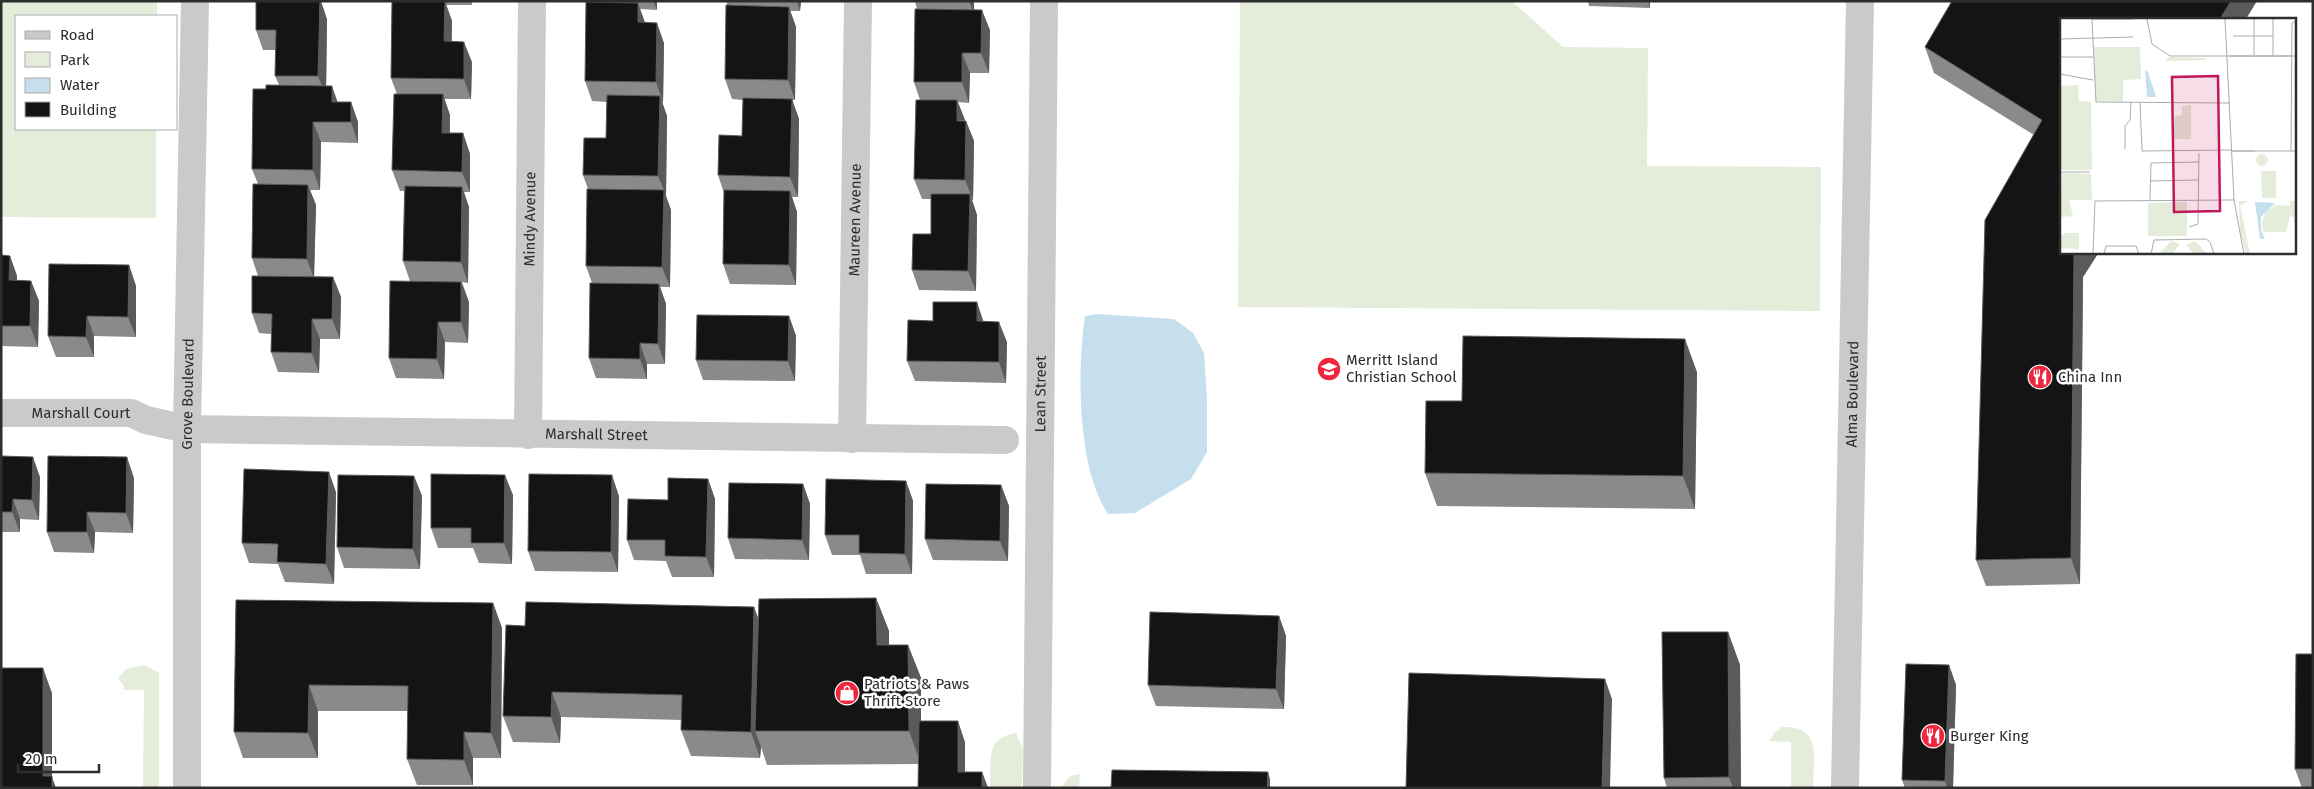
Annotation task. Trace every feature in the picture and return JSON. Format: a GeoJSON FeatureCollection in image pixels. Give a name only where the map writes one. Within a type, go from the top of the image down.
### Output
{"type":"FeatureCollection","features":[{"type":"Feature","properties":{"kind":"street","name":"Grove Boulevard"},"geometry":{"type":"LineString","coordinates":[[187,788],[187,429],[194,1]]}},
{"type":"Feature","properties":{"kind":"street","name":"Mindy Avenue"},"geometry":{"type":"LineString","coordinates":[[528,435],[532,1]]}},
{"type":"Feature","properties":{"kind":"street","name":"Maureen Avenue"},"geometry":{"type":"LineString","coordinates":[[852,439],[858,1]]}},
{"type":"Feature","properties":{"kind":"street","name":"Lean Street"},"geometry":{"type":"LineString","coordinates":[[1037,788],[1044,1]]}},
{"type":"Feature","properties":{"kind":"street","name":"Alma Boulevard"},"geometry":{"type":"LineString","coordinates":[[1845,788],[1860,1]]}},
{"type":"Feature","properties":{"kind":"street","name":"Marshall Court"},"geometry":{"type":"LineString","coordinates":[[1,413],[131,413],[146,420],[187,429]]}},
{"type":"Feature","properties":{"kind":"street","name":"Marshall Street"},"geometry":{"type":"LineString","coordinates":[[187,429],[1005,440]]}},
{"type":"Feature","properties":{"kind":"green space"},"geometry":{"type":"Polygon","coordinates":[[[1,1],[157,1],[157,15],[15,15],[15,130],[156,130],[156,218],[1,217],[1,1]]]}},
{"type":"Feature","properties":{"kind":"green space"},"geometry":{"type":"Polygon","coordinates":[[[1240,1],[1512,1],[1563,47],[1648,48],[1647,166],[1821,167],[1820,311],[1238,307],[1240,1]]]}},
{"type":"Feature","properties":{"kind":"green space"},"geometry":{"type":"Polygon","coordinates":[[[144,665],[159,673],[159,788],[143,788],[144,690],[123,690],[124,686],[118,678],[126,669],[144,665]]]}},
{"type":"Feature","properties":{"kind":"green space"},"geometry":{"type":"Polygon","coordinates":[[[1782,727],[1804,731],[1810,738],[1814,755],[1813,788],[1791,788],[1791,742],[1769,741],[1774,733],[1782,727]]]}},
{"type":"Feature","properties":{"kind":"green space"},"geometry":{"type":"Polygon","coordinates":[[[1016,733],[1023,749],[1022,788],[990,788],[991,760],[994,745],[1006,736],[1016,733]]]}},
{"type":"Feature","properties":{"kind":"green space"},"geometry":{"type":"Polygon","coordinates":[[[1080,774],[1079,788],[1061,788],[1070,776],[1080,774]]]}},
{"type":"Feature","properties":{"kind":"water"},"geometry":{"type":"Polygon","coordinates":[[[1098,314],[1174,319],[1193,333],[1204,353],[1207,398],[1207,452],[1191,479],[1135,513],[1108,514],[1098,494],[1090,471],[1085,445],[1081,390],[1082,338],[1085,316],[1098,314]]]}},
{"type":"Feature","properties":{"kind":"building"},"geometry":{"type":"Polygon","coordinates":[[[256,1],[320,1],[318,76],[275,76],[276,30],[256,30],[256,1]]]}},
{"type":"Feature","properties":{"kind":"building"},"geometry":{"type":"Polygon","coordinates":[[[392,1],[445,1],[444,41],[464,42],[464,79],[391,78],[392,1]]]}},
{"type":"Feature","properties":{"kind":"building"},"geometry":{"type":"Polygon","coordinates":[[[1952,1],[2231,1],[2221,18],[2060,18],[2060,254],[2074,254],[2071,558],[1976,560],[1985,220],[2042,120],[1925,47],[1952,1]]]}},
{"type":"Feature","properties":{"kind":"building"},"geometry":{"type":"Polygon","coordinates":[[[586,2],[638,3],[638,22],[657,23],[656,82],[585,81],[586,2]]]}},
{"type":"Feature","properties":{"kind":"building"},"geometry":{"type":"Polygon","coordinates":[[[726,5],[789,7],[788,80],[725,79],[726,5]]]}},
{"type":"Feature","properties":{"kind":"building"},"geometry":{"type":"Polygon","coordinates":[[[915,9],[982,10],[981,53],[962,53],[962,82],[914,82],[915,9]]]}},
{"type":"Feature","properties":{"kind":"building"},"geometry":{"type":"Polygon","coordinates":[[[266,85],[332,86],[332,102],[351,102],[351,122],[313,122],[313,170],[252,169],[253,89],[266,89],[266,85]]]}},
{"type":"Feature","properties":{"kind":"building"},"geometry":{"type":"Polygon","coordinates":[[[394,94],[443,94],[442,133],[463,133],[462,172],[392,170],[394,94]]]}},
{"type":"Feature","properties":{"kind":"building"},"geometry":{"type":"Polygon","coordinates":[[[607,95],[660,96],[658,176],[583,175],[584,138],[606,138],[607,95]]]}},
{"type":"Feature","properties":{"kind":"building"},"geometry":{"type":"Polygon","coordinates":[[[743,98],[792,99],[790,177],[718,175],[719,135],[742,136],[743,98]]]}},
{"type":"Feature","properties":{"kind":"building"},"geometry":{"type":"Polygon","coordinates":[[[916,100],[957,100],[957,121],[966,121],[965,180],[914,179],[916,100]]]}},
{"type":"Feature","properties":{"kind":"building"},"geometry":{"type":"Polygon","coordinates":[[[253,184],[308,185],[307,259],[252,258],[253,184]]]}},
{"type":"Feature","properties":{"kind":"building"},"geometry":{"type":"Polygon","coordinates":[[[405,186],[462,187],[461,262],[403,261],[405,186]]]}},
{"type":"Feature","properties":{"kind":"building"},"geometry":{"type":"Polygon","coordinates":[[[587,189],[664,190],[662,267],[586,266],[587,189]]]}},
{"type":"Feature","properties":{"kind":"building"},"geometry":{"type":"Polygon","coordinates":[[[724,190],[790,191],[789,265],[723,264],[724,190]]]}},
{"type":"Feature","properties":{"kind":"building"},"geometry":{"type":"Polygon","coordinates":[[[931,194],[970,194],[968,271],[912,270],[913,234],[931,234],[931,194]]]}},
{"type":"Feature","properties":{"kind":"building"},"geometry":{"type":"Polygon","coordinates":[[[1,255],[10,256],[9,280],[31,281],[30,326],[1,326],[1,255]]]}},
{"type":"Feature","properties":{"kind":"building"},"geometry":{"type":"Polygon","coordinates":[[[49,264],[129,265],[128,317],[87,316],[86,337],[48,336],[49,264]]]}},
{"type":"Feature","properties":{"kind":"building"},"geometry":{"type":"Polygon","coordinates":[[[252,276],[333,277],[332,319],[312,319],[312,353],[271,352],[272,314],[252,313],[252,276]]]}},
{"type":"Feature","properties":{"kind":"building"},"geometry":{"type":"Polygon","coordinates":[[[390,281],[461,282],[461,322],[438,322],[437,359],[389,358],[390,281]]]}},
{"type":"Feature","properties":{"kind":"building"},"geometry":{"type":"Polygon","coordinates":[[[590,283],[659,284],[658,344],[640,343],[640,359],[589,358],[590,283]]]}},
{"type":"Feature","properties":{"kind":"building"},"geometry":{"type":"Polygon","coordinates":[[[933,302],[977,302],[977,321],[999,322],[999,362],[907,361],[908,320],[933,321],[933,302]]]}},
{"type":"Feature","properties":{"kind":"building"},"geometry":{"type":"Polygon","coordinates":[[[697,315],[789,316],[788,361],[696,360],[697,315]]]}},
{"type":"Feature","properties":{"kind":"building"},"geometry":{"type":"Polygon","coordinates":[[[1463,336],[1685,339],[1683,476],[1425,473],[1426,401],[1462,401],[1463,336]]]}},
{"type":"Feature","properties":{"kind":"building"},"geometry":{"type":"Polygon","coordinates":[[[1,456],[33,457],[32,500],[13,499],[12,512],[1,512],[1,456]]]}},
{"type":"Feature","properties":{"kind":"building"},"geometry":{"type":"Polygon","coordinates":[[[48,456],[127,457],[126,513],[87,512],[87,532],[47,532],[48,456]]]}},
{"type":"Feature","properties":{"kind":"building"},"geometry":{"type":"Polygon","coordinates":[[[244,469],[329,472],[326,564],[277,562],[278,544],[242,543],[244,469]]]}},
{"type":"Feature","properties":{"kind":"building"},"geometry":{"type":"Polygon","coordinates":[[[431,474],[505,475],[504,543],[471,543],[471,528],[431,528],[431,474]]]}},
{"type":"Feature","properties":{"kind":"building"},"geometry":{"type":"Polygon","coordinates":[[[529,474],[612,475],[611,552],[528,551],[529,474]]]}},
{"type":"Feature","properties":{"kind":"building"},"geometry":{"type":"Polygon","coordinates":[[[338,475],[414,476],[413,549],[337,547],[338,475]]]}},
{"type":"Feature","properties":{"kind":"building"},"geometry":{"type":"Polygon","coordinates":[[[668,478],[708,479],[706,557],[665,556],[665,540],[627,540],[628,499],[668,500],[668,478]]]}},
{"type":"Feature","properties":{"kind":"building"},"geometry":{"type":"Polygon","coordinates":[[[826,479],[906,481],[905,554],[859,553],[859,535],[825,535],[826,479]]]}},
{"type":"Feature","properties":{"kind":"building"},"geometry":{"type":"Polygon","coordinates":[[[729,483],[803,484],[802,540],[728,538],[729,483]]]}},
{"type":"Feature","properties":{"kind":"building"},"geometry":{"type":"Polygon","coordinates":[[[926,484],[1001,485],[1000,541],[925,539],[926,484]]]}},
{"type":"Feature","properties":{"kind":"building"},"geometry":{"type":"Polygon","coordinates":[[[876,598],[877,645],[908,645],[909,731],[755,731],[759,599],[876,598]]]}},
{"type":"Feature","properties":{"kind":"building"},"geometry":{"type":"Polygon","coordinates":[[[236,600],[493,603],[491,733],[464,732],[464,760],[407,759],[408,686],[309,685],[308,733],[234,732],[236,600]]]}},
{"type":"Feature","properties":{"kind":"building"},"geometry":{"type":"Polygon","coordinates":[[[526,602],[754,607],[751,732],[681,730],[682,695],[552,692],[551,717],[503,716],[506,625],[525,626],[526,602]]]}},
{"type":"Feature","properties":{"kind":"building"},"geometry":{"type":"Polygon","coordinates":[[[1150,612],[1279,616],[1276,689],[1148,685],[1150,612]]]}},
{"type":"Feature","properties":{"kind":"building"},"geometry":{"type":"Polygon","coordinates":[[[1662,632],[1728,632],[1729,777],[1664,778],[1662,632]]]}},
{"type":"Feature","properties":{"kind":"building"},"geometry":{"type":"Polygon","coordinates":[[[2296,654],[2313,654],[2313,769],[2295,769],[2296,654]]]}},
{"type":"Feature","properties":{"kind":"building","name":"Burger King"},"geometry":{"type":"Polygon","coordinates":[[[1906,664],[1949,665],[1945,781],[1902,780],[1906,664]]]}},
{"type":"Feature","properties":{"kind":"building"},"geometry":{"type":"Polygon","coordinates":[[[1,668],[43,668],[43,776],[52,776],[52,788],[1,788],[1,668]]]}},
{"type":"Feature","properties":{"kind":"building"},"geometry":{"type":"Polygon","coordinates":[[[1409,673],[1605,679],[1602,788],[1406,788],[1409,673]]]}},
{"type":"Feature","properties":{"kind":"building"},"geometry":{"type":"Polygon","coordinates":[[[919,721],[958,721],[958,772],[982,772],[982,788],[918,788],[919,721]]]}},
{"type":"Feature","properties":{"kind":"building"},"geometry":{"type":"Polygon","coordinates":[[[1112,770],[1268,772],[1267,788],[1111,788],[1112,770]]]}},
{"type":"Feature","properties":{"kind":"place","name":"Merritt Island Christian School"},"geometry":{"type":"Point","coordinates":[1329,369]}},
{"type":"Feature","properties":{"kind":"place","name":"China Inn"},"geometry":{"type":"Point","coordinates":[2040,377]}},
{"type":"Feature","properties":{"kind":"place","name":"Patriots & Paws Thrift Store"},"geometry":{"type":"Point","coordinates":[847,693]}},
{"type":"Feature","properties":{"kind":"place","name":"Burger King"},"geometry":{"type":"Point","coordinates":[1933,736]}}]}
